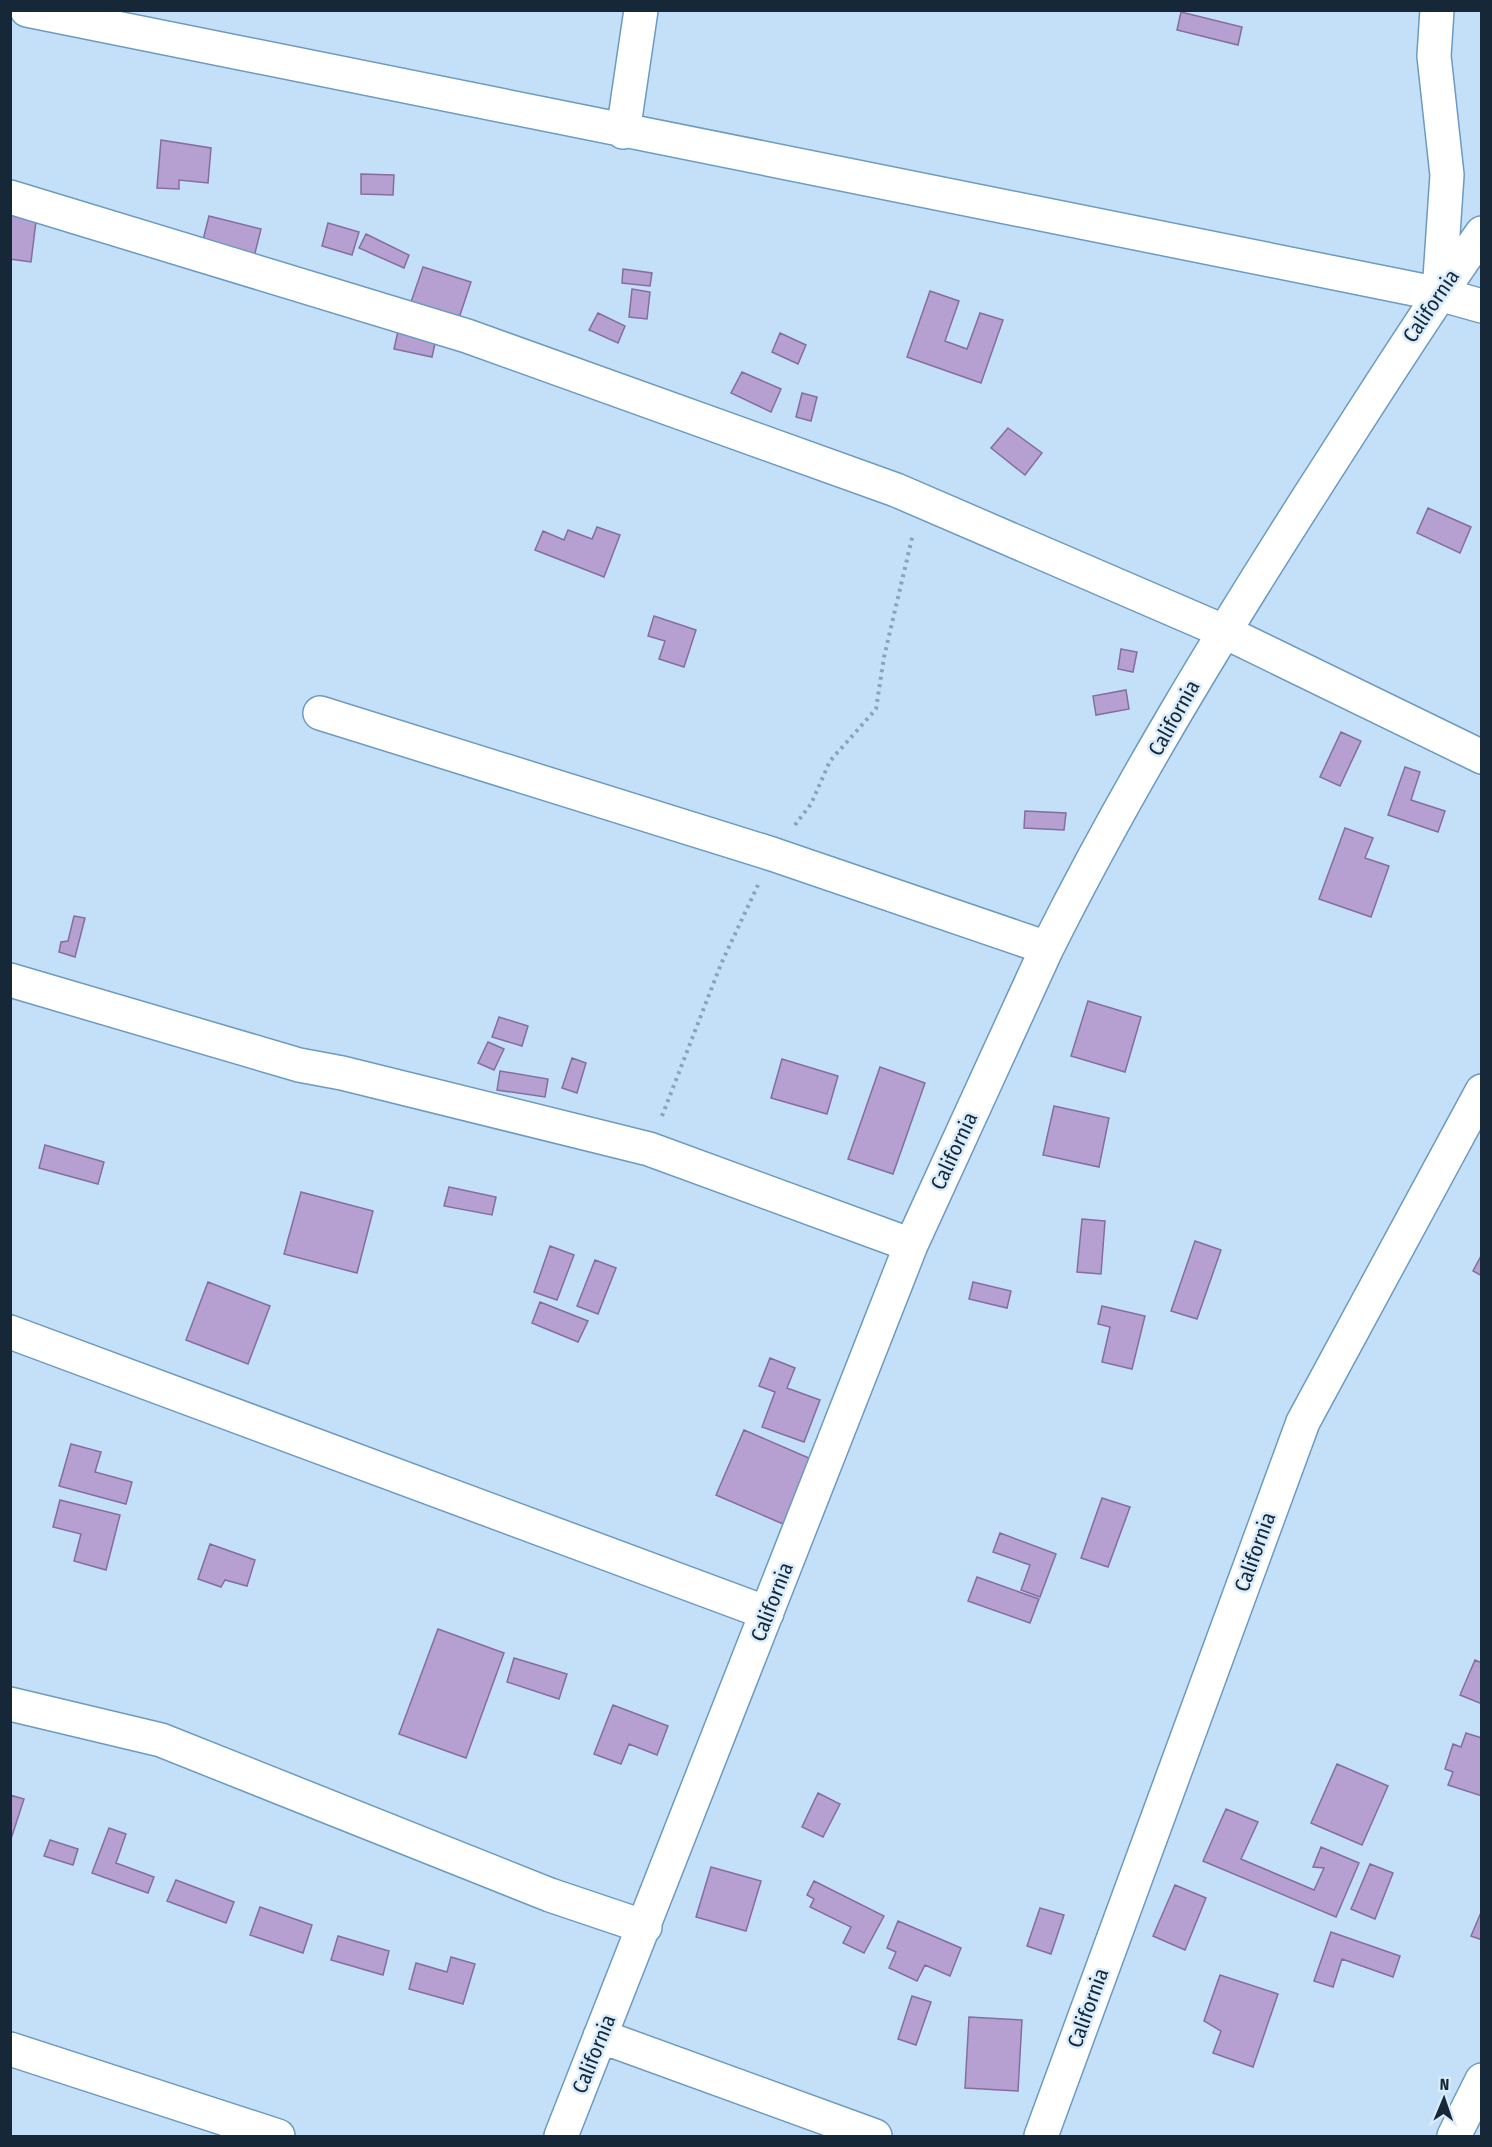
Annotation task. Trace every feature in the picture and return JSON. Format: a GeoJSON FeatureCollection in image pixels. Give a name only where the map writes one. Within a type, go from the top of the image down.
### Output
{"type":"FeatureCollection","features":[{"type":"Feature","properties":{"kind":"street"},"geometry":{"type":"LineString","coordinates":[[27,10],[622,132],[1438,294],[1482,306]]}},
{"type":"Feature","properties":{"kind":"street"},"geometry":{"type":"LineString","coordinates":[[622,132],[641,10]]}},
{"type":"Feature","properties":{"kind":"street"},"geometry":{"type":"LineString","coordinates":[[1437,10],[1434,56],[1447,175],[1438,294]]}},
{"type":"Feature","properties":{"kind":"street"},"geometry":{"type":"LineString","coordinates":[[10,197],[467,336],[896,490],[1223,631],[1482,757]]}},
{"type":"Feature","properties":{"kind":"street","name":"California"},"geometry":{"type":"LineString","coordinates":[[561,2136],[645,1927],[910,1245],[1047,948],[1070,901],[1223,631],[1438,294],[1482,233]]}},
{"type":"Feature","properties":{"kind":"street"},"geometry":{"type":"LineString","coordinates":[[320,713],[772,854],[1047,948]]}},
{"type":"Feature","properties":{"kind":"street"},"geometry":{"type":"LineString","coordinates":[[10,980],[299,1065],[342,1072],[649,1149],[910,1245]]}},
{"type":"Feature","properties":{"kind":"street","name":"California"},"geometry":{"type":"LineString","coordinates":[[1041,2136],[1303,1422],[1482,1091]]}},
{"type":"Feature","properties":{"kind":"street"},"geometry":{"type":"LineString","coordinates":[[10,1332],[767,1613]]}},
{"type":"Feature","properties":{"kind":"street"},"geometry":{"type":"LineString","coordinates":[[10,1704],[161,1740],[550,1895],[645,1927]]}},
{"type":"Feature","properties":{"kind":"street"},"geometry":{"type":"LineString","coordinates":[[600,2036],[875,2136]]}},
{"type":"Feature","properties":{"kind":"street"},"geometry":{"type":"LineString","coordinates":[[10,2049],[278,2136]]}},
{"type":"Feature","properties":{"kind":"street"},"geometry":{"type":"LineString","coordinates":[[1454,2136],[1482,2080]]}},
{"type":"Feature","properties":{"kind":"building"},"geometry":{"type":"Polygon","coordinates":[[[1181,12],[1242,27],[1238,45],[1177,30],[1181,12]]]}},
{"type":"Feature","properties":{"kind":"building"},"geometry":{"type":"Polygon","coordinates":[[[161,140],[211,148],[208,183],[179,180],[179,189],[157,188],[161,140]]]}},
{"type":"Feature","properties":{"kind":"building"},"geometry":{"type":"Polygon","coordinates":[[[361,174],[394,175],[393,195],[361,194],[361,174]]]}},
{"type":"Feature","properties":{"kind":"building"},"geometry":{"type":"Polygon","coordinates":[[[10,210],[37,213],[31,262],[10,259],[10,210]]]}},
{"type":"Feature","properties":{"kind":"building"},"geometry":{"type":"Polygon","coordinates":[[[209,216],[261,229],[253,261],[201,248],[209,216]]]}},
{"type":"Feature","properties":{"kind":"building"},"geometry":{"type":"Polygon","coordinates":[[[328,223],[359,232],[352,255],[322,246],[328,223]]]}},
{"type":"Feature","properties":{"kind":"building"},"geometry":{"type":"Polygon","coordinates":[[[366,234],[409,255],[404,268],[359,248],[366,234]]]}},
{"type":"Feature","properties":{"kind":"building"},"geometry":{"type":"Polygon","coordinates":[[[423,267],[471,282],[459,318],[411,302],[423,267]]]}},
{"type":"Feature","properties":{"kind":"building"},"geometry":{"type":"Polygon","coordinates":[[[623,269],[652,273],[650,286],[622,283],[623,269]]]}},
{"type":"Feature","properties":{"kind":"building"},"geometry":{"type":"Polygon","coordinates":[[[632,289],[650,292],[647,319],[629,317],[632,289]]]}},
{"type":"Feature","properties":{"kind":"building"},"geometry":{"type":"Polygon","coordinates":[[[930,291],[959,301],[945,341],[967,349],[980,313],[1003,320],[981,383],[907,357],[930,291]]]}},
{"type":"Feature","properties":{"kind":"building"},"geometry":{"type":"Polygon","coordinates":[[[598,313],[625,326],[618,343],[589,330],[598,313]]]}},
{"type":"Feature","properties":{"kind":"building"},"geometry":{"type":"Polygon","coordinates":[[[398,331],[436,339],[432,357],[394,349],[398,331]]]}},
{"type":"Feature","properties":{"kind":"building"},"geometry":{"type":"Polygon","coordinates":[[[780,333],[806,345],[798,364],[772,352],[780,333]]]}},
{"type":"Feature","properties":{"kind":"building"},"geometry":{"type":"Polygon","coordinates":[[[742,372],[781,389],[771,412],[731,393],[742,372]]]}},
{"type":"Feature","properties":{"kind":"building"},"geometry":{"type":"Polygon","coordinates":[[[802,393],[817,397],[811,421],[796,417],[802,393]]]}},
{"type":"Feature","properties":{"kind":"building"},"geometry":{"type":"Polygon","coordinates":[[[1008,428],[1042,453],[1025,475],[991,448],[1008,428]]]}},
{"type":"Feature","properties":{"kind":"building"},"geometry":{"type":"Polygon","coordinates":[[[1428,508],[1471,527],[1460,553],[1417,533],[1428,508]]]}},
{"type":"Feature","properties":{"kind":"building"},"geometry":{"type":"Polygon","coordinates":[[[597,527],[620,535],[604,577],[535,550],[543,531],[564,540],[568,530],[592,539],[597,527]]]}},
{"type":"Feature","properties":{"kind":"building"},"geometry":{"type":"Polygon","coordinates":[[[654,616],[696,630],[684,667],[659,659],[665,641],[648,636],[654,616]]]}},
{"type":"Feature","properties":{"kind":"building"},"geometry":{"type":"Polygon","coordinates":[[[1121,649],[1137,652],[1133,672],[1118,669],[1121,649]]]}},
{"type":"Feature","properties":{"kind":"building"},"geometry":{"type":"Polygon","coordinates":[[[1126,690],[1129,709],[1096,715],[1093,696],[1126,690]]]}},
{"type":"Feature","properties":{"kind":"building"},"geometry":{"type":"Polygon","coordinates":[[[1341,732],[1361,741],[1340,786],[1320,777],[1341,732]]]}},
{"type":"Feature","properties":{"kind":"building"},"geometry":{"type":"Polygon","coordinates":[[[1405,767],[1420,772],[1411,800],[1445,811],[1438,832],[1388,815],[1405,767]]]}},
{"type":"Feature","properties":{"kind":"building"},"geometry":{"type":"Polygon","coordinates":[[[1025,811],[1066,813],[1064,830],[1024,828],[1025,811]]]}},
{"type":"Feature","properties":{"kind":"building"},"geometry":{"type":"Polygon","coordinates":[[[1345,828],[1373,838],[1365,858],[1389,866],[1371,917],[1319,899],[1345,828]]]}},
{"type":"Feature","properties":{"kind":"building"},"geometry":{"type":"Polygon","coordinates":[[[74,916],[85,918],[75,957],[59,952],[61,942],[68,941],[74,916]]]}},
{"type":"Feature","properties":{"kind":"building"},"geometry":{"type":"Polygon","coordinates":[[[1088,1001],[1141,1017],[1125,1072],[1071,1056],[1088,1001]]]}},
{"type":"Feature","properties":{"kind":"building"},"geometry":{"type":"Polygon","coordinates":[[[499,1017],[528,1026],[522,1046],[492,1037],[499,1017]]]}},
{"type":"Feature","properties":{"kind":"building"},"geometry":{"type":"Polygon","coordinates":[[[488,1042],[504,1049],[494,1070],[478,1063],[488,1042]]]}},
{"type":"Feature","properties":{"kind":"building"},"geometry":{"type":"Polygon","coordinates":[[[572,1058],[586,1063],[577,1093],[562,1088],[572,1058]]]}},
{"type":"Feature","properties":{"kind":"building"},"geometry":{"type":"Polygon","coordinates":[[[782,1059],[838,1076],[827,1114],[771,1098],[782,1059]]]}},
{"type":"Feature","properties":{"kind":"building"},"geometry":{"type":"Polygon","coordinates":[[[880,1067],[925,1083],[893,1174],[848,1159],[880,1067]]]}},
{"type":"Feature","properties":{"kind":"building"},"geometry":{"type":"Polygon","coordinates":[[[500,1071],[548,1079],[545,1097],[497,1090],[500,1071]]]}},
{"type":"Feature","properties":{"kind":"building"},"geometry":{"type":"Polygon","coordinates":[[[1054,1106],[1109,1118],[1099,1167],[1043,1155],[1054,1106]]]}},
{"type":"Feature","properties":{"kind":"building"},"geometry":{"type":"Polygon","coordinates":[[[45,1145],[104,1162],[98,1184],[39,1168],[45,1145]]]}},
{"type":"Feature","properties":{"kind":"building"},"geometry":{"type":"Polygon","coordinates":[[[449,1187],[496,1197],[492,1215],[444,1206],[449,1187]]]}},
{"type":"Feature","properties":{"kind":"building"},"geometry":{"type":"Polygon","coordinates":[[[301,1192],[373,1211],[357,1273],[284,1254],[301,1192]]]}},
{"type":"Feature","properties":{"kind":"building"},"geometry":{"type":"Polygon","coordinates":[[[1082,1219],[1105,1221],[1101,1274],[1077,1272],[1082,1219]]]}},
{"type":"Feature","properties":{"kind":"building"},"geometry":{"type":"Polygon","coordinates":[[[1195,1241],[1221,1250],[1197,1319],[1171,1311],[1195,1241]]]}},
{"type":"Feature","properties":{"kind":"building"},"geometry":{"type":"Polygon","coordinates":[[[550,1246],[574,1255],[557,1300],[534,1292],[550,1246]]]}},
{"type":"Feature","properties":{"kind":"building"},"geometry":{"type":"Polygon","coordinates":[[[1482,1254],[1482,1276],[1473,1271],[1482,1254]]]}},
{"type":"Feature","properties":{"kind":"building"},"geometry":{"type":"Polygon","coordinates":[[[595,1260],[616,1268],[598,1314],[577,1306],[595,1260]]]}},
{"type":"Feature","properties":{"kind":"building"},"geometry":{"type":"Polygon","coordinates":[[[208,1282],[270,1306],[248,1364],[186,1340],[208,1282]]]}},
{"type":"Feature","properties":{"kind":"building"},"geometry":{"type":"Polygon","coordinates":[[[973,1282],[1011,1291],[1007,1308],[969,1299],[973,1282]]]}},
{"type":"Feature","properties":{"kind":"building"},"geometry":{"type":"Polygon","coordinates":[[[540,1302],[588,1321],[578,1342],[532,1323],[540,1302]]]}},
{"type":"Feature","properties":{"kind":"building"},"geometry":{"type":"Polygon","coordinates":[[[1102,1306],[1145,1316],[1132,1369],[1102,1362],[1110,1327],[1098,1324],[1102,1306]]]}},
{"type":"Feature","properties":{"kind":"building"},"geometry":{"type":"Polygon","coordinates":[[[770,1358],[795,1368],[787,1388],[820,1400],[804,1442],[762,1427],[775,1392],[759,1386],[770,1358]]]}},
{"type":"Feature","properties":{"kind":"building"},"geometry":{"type":"Polygon","coordinates":[[[744,1430],[811,1459],[783,1524],[716,1495],[744,1430]]]}},
{"type":"Feature","properties":{"kind":"building"},"geometry":{"type":"Polygon","coordinates":[[[71,1444],[101,1452],[95,1472],[132,1482],[126,1504],[59,1486],[71,1444]]]}},
{"type":"Feature","properties":{"kind":"building"},"geometry":{"type":"Polygon","coordinates":[[[1102,1498],[1130,1507],[1108,1567],[1081,1558],[1102,1498]]]}},
{"type":"Feature","properties":{"kind":"building"},"geometry":{"type":"Polygon","coordinates":[[[60,1500],[120,1515],[106,1570],[74,1561],[81,1534],[53,1527],[60,1500]]]}},
{"type":"Feature","properties":{"kind":"building"},"geometry":{"type":"Polygon","coordinates":[[[1000,1533],[1056,1554],[1040,1597],[1021,1590],[1030,1565],[993,1552],[1000,1533]]]}},
{"type":"Feature","properties":{"kind":"building"},"geometry":{"type":"Polygon","coordinates":[[[210,1544],[255,1560],[247,1586],[225,1580],[221,1587],[198,1579],[210,1544]]]}},
{"type":"Feature","properties":{"kind":"building"},"geometry":{"type":"Polygon","coordinates":[[[977,1577],[1039,1599],[1030,1623],[968,1601],[977,1577]]]}},
{"type":"Feature","properties":{"kind":"building"},"geometry":{"type":"Polygon","coordinates":[[[438,1629],[504,1653],[466,1758],[399,1734],[438,1629]]]}},
{"type":"Feature","properties":{"kind":"building"},"geometry":{"type":"Polygon","coordinates":[[[514,1658],[567,1674],[559,1699],[507,1682],[514,1658]]]}},
{"type":"Feature","properties":{"kind":"building"},"geometry":{"type":"Polygon","coordinates":[[[1475,1660],[1482,1663],[1482,1704],[1460,1695],[1475,1660]]]}},
{"type":"Feature","properties":{"kind":"building"},"geometry":{"type":"Polygon","coordinates":[[[613,1705],[668,1726],[657,1755],[629,1744],[621,1764],[594,1754],[613,1705]]]}},
{"type":"Feature","properties":{"kind":"building"},"geometry":{"type":"Polygon","coordinates":[[[1466,1733],[1482,1738],[1482,1796],[1448,1785],[1453,1772],[1445,1769],[1453,1744],[1461,1747],[1466,1733]]]}},
{"type":"Feature","properties":{"kind":"building"},"geometry":{"type":"Polygon","coordinates":[[[1337,1764],[1388,1786],[1362,1845],[1311,1823],[1337,1764]]]}},
{"type":"Feature","properties":{"kind":"building"},"geometry":{"type":"Polygon","coordinates":[[[818,1793],[840,1804],[823,1837],[802,1827],[818,1793]]]}},
{"type":"Feature","properties":{"kind":"building"},"geometry":{"type":"Polygon","coordinates":[[[10,1795],[24,1799],[10,1842],[10,1795]]]}},
{"type":"Feature","properties":{"kind":"building"},"geometry":{"type":"Polygon","coordinates":[[[1226,1809],[1258,1822],[1241,1859],[1314,1890],[1324,1868],[1313,1867],[1321,1847],[1359,1863],[1336,1917],[1203,1861],[1226,1809]]]}},
{"type":"Feature","properties":{"kind":"building"},"geometry":{"type":"Polygon","coordinates":[[[109,1828],[126,1834],[116,1863],[154,1877],[148,1893],[92,1873],[109,1828]]]}},
{"type":"Feature","properties":{"kind":"building"},"geometry":{"type":"Polygon","coordinates":[[[50,1840],[78,1849],[73,1865],[44,1856],[50,1840]]]}},
{"type":"Feature","properties":{"kind":"building"},"geometry":{"type":"Polygon","coordinates":[[[1370,1864],[1393,1873],[1375,1919],[1351,1909],[1370,1864]]]}},
{"type":"Feature","properties":{"kind":"building"},"geometry":{"type":"Polygon","coordinates":[[[711,1867],[761,1881],[746,1931],[696,1917],[711,1867]]]}},
{"type":"Feature","properties":{"kind":"building"},"geometry":{"type":"Polygon","coordinates":[[[176,1880],[234,1902],[226,1923],[167,1901],[176,1880]]]}},
{"type":"Feature","properties":{"kind":"building"},"geometry":{"type":"Polygon","coordinates":[[[814,1881],[884,1916],[864,1953],[843,1943],[851,1927],[810,1907],[814,1899],[807,1895],[814,1881]]]}},
{"type":"Feature","properties":{"kind":"building"},"geometry":{"type":"Polygon","coordinates":[[[1175,1885],[1206,1898],[1185,1950],[1153,1936],[1175,1885]]]}},
{"type":"Feature","properties":{"kind":"building"},"geometry":{"type":"Polygon","coordinates":[[[260,1907],[312,1925],[303,1953],[250,1935],[260,1907]]]}},
{"type":"Feature","properties":{"kind":"building"},"geometry":{"type":"Polygon","coordinates":[[[1040,1908],[1064,1915],[1051,1954],[1027,1946],[1040,1908]]]}},
{"type":"Feature","properties":{"kind":"building"},"geometry":{"type":"Polygon","coordinates":[[[1482,1910],[1482,1940],[1471,1936],[1482,1910]]]}},
{"type":"Feature","properties":{"kind":"building"},"geometry":{"type":"Polygon","coordinates":[[[898,1921],[961,1948],[950,1976],[925,1965],[917,1981],[889,1968],[896,1952],[887,1948],[898,1921]]]}},
{"type":"Feature","properties":{"kind":"building"},"geometry":{"type":"Polygon","coordinates":[[[1331,1932],[1400,1956],[1393,1977],[1342,1959],[1333,1987],[1314,1981],[1331,1932]]]}},
{"type":"Feature","properties":{"kind":"building"},"geometry":{"type":"Polygon","coordinates":[[[338,1936],[389,1951],[383,1975],[331,1960],[338,1936]]]}},
{"type":"Feature","properties":{"kind":"building"},"geometry":{"type":"Polygon","coordinates":[[[451,1957],[475,1964],[463,2004],[409,1989],[416,1963],[447,1972],[451,1957]]]}},
{"type":"Feature","properties":{"kind":"building"},"geometry":{"type":"Polygon","coordinates":[[[1220,1975],[1278,1994],[1253,2067],[1213,2053],[1221,2031],[1204,2021],[1220,1975]]]}},
{"type":"Feature","properties":{"kind":"building"},"geometry":{"type":"Polygon","coordinates":[[[912,1996],[931,2002],[916,2045],[898,2039],[912,1996]]]}},
{"type":"Feature","properties":{"kind":"building"},"geometry":{"type":"Polygon","coordinates":[[[969,2017],[1022,2020],[1018,2091],[965,2088],[969,2017]]]}}]}
